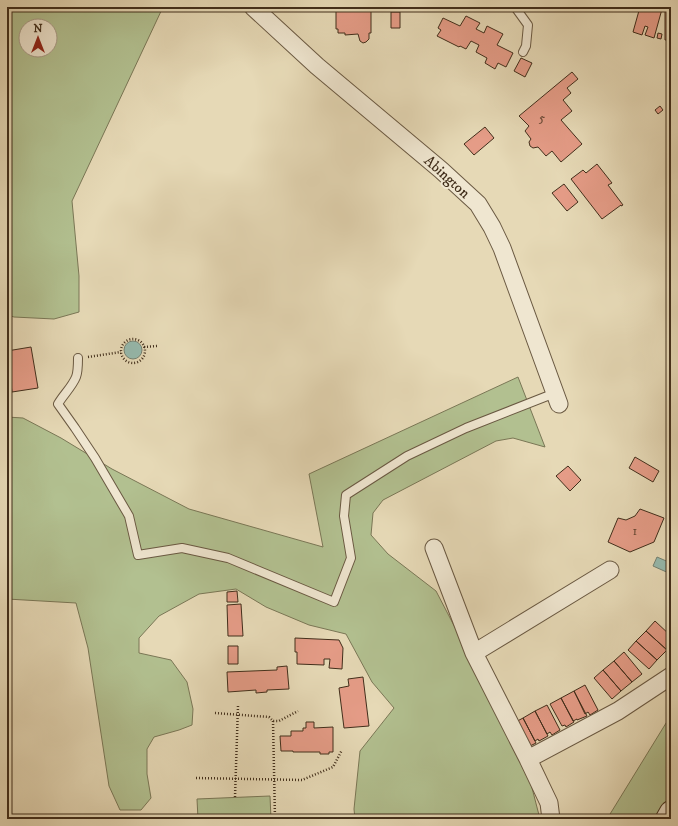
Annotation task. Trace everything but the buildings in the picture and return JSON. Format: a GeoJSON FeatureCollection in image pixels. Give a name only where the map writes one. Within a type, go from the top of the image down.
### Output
{"type":"FeatureCollection","features":[{"type":"Feature","properties":{"kind":"main road"},"geometry":{"type":"LineString","coordinates":[[667,819],[671,812]]}},
{"type":"Feature","properties":{"kind":"street","name":"Abington"},"geometry":{"type":"LineString","coordinates":[[253,7],[317,66],[441,170],[478,204],[492,227],[502,248],[557,399]]}},
{"type":"Feature","properties":{"kind":"street"},"geometry":{"type":"LineString","coordinates":[[434,548],[474,653],[549,803],[551,819]]}},
{"type":"Feature","properties":{"kind":"street"},"geometry":{"type":"LineString","coordinates":[[474,653],[610,570]]}},
{"type":"Feature","properties":{"kind":"street"},"geometry":{"type":"LineString","coordinates":[[528,759],[618,711],[671,676]]}},
{"type":"Feature","properties":{"kind":"lane"},"geometry":{"type":"LineString","coordinates":[[515,7],[528,25],[526,46],[523,52]]}},
{"type":"Feature","properties":{"kind":"lane"},"geometry":{"type":"LineString","coordinates":[[78,358],[77,376],[58,404],[95,458],[128,516],[138,555],[182,548],[228,558],[334,602],[350,558],[344,516],[346,495],[407,456],[466,428],[557,399]]}},
{"type":"Feature","properties":{"kind":"path"},"geometry":{"type":"LineString","coordinates":[[136,339],[144,347],[144,355],[136,362],[125,360],[121,352],[122,345],[128,340],[136,339]]}},
{"type":"Feature","properties":{"kind":"path"},"geometry":{"type":"LineString","coordinates":[[144,347],[157,346]]}},
{"type":"Feature","properties":{"kind":"path"},"geometry":{"type":"LineString","coordinates":[[78,358],[121,352]]}},
{"type":"Feature","properties":{"kind":"path"},"geometry":{"type":"LineString","coordinates":[[235,797],[238,706]]}},
{"type":"Feature","properties":{"kind":"path"},"geometry":{"type":"LineString","coordinates":[[215,713],[268,717],[273,721],[279,721],[298,711]]}},
{"type":"Feature","properties":{"kind":"path"},"geometry":{"type":"LineString","coordinates":[[273,721],[275,819]]}},
{"type":"Feature","properties":{"kind":"path"},"geometry":{"type":"LineString","coordinates":[[196,778],[302,780],[333,767],[342,750]]}},
{"type":"Feature","properties":{"kind":"green space"},"geometry":{"type":"Polygon","coordinates":[[[7,7],[163,7],[72,201],[79,276],[79,312],[54,319],[14,317],[7,315],[7,7]]]}},
{"type":"Feature","properties":{"kind":"green space"},"geometry":{"type":"Polygon","coordinates":[[[518,377],[545,447],[513,438],[496,441],[383,500],[373,513],[371,535],[388,554],[436,591],[499,712],[531,784],[540,819],[355,819],[354,809],[360,751],[394,708],[372,682],[346,634],[309,625],[266,607],[236,589],[199,594],[159,616],[139,638],[139,653],[171,660],[187,682],[193,709],[192,725],[154,737],[147,749],[147,774],[151,798],[141,810],[120,810],[109,786],[88,648],[76,603],[7,599],[7,417],[23,418],[61,438],[112,469],[189,509],[323,547],[309,474],[518,377]]]}},
{"type":"Feature","properties":{"kind":"green space"},"geometry":{"type":"Polygon","coordinates":[[[671,715],[671,792],[657,819],[607,819],[671,715]]]}},
{"type":"Feature","properties":{"kind":"green space"},"geometry":{"type":"Polygon","coordinates":[[[270,796],[271,819],[198,819],[197,799],[270,796]]]}},
{"type":"Feature","properties":{"kind":"water"},"geometry":{"type":"Polygon","coordinates":[[[133,341],[139,344],[142,350],[139,356],[133,359],[127,356],[124,350],[127,344],[133,341]]]}},
{"type":"Feature","properties":{"kind":"water"},"geometry":{"type":"Polygon","coordinates":[[[657,557],[671,563],[671,574],[653,566],[657,557]]]}}]}
